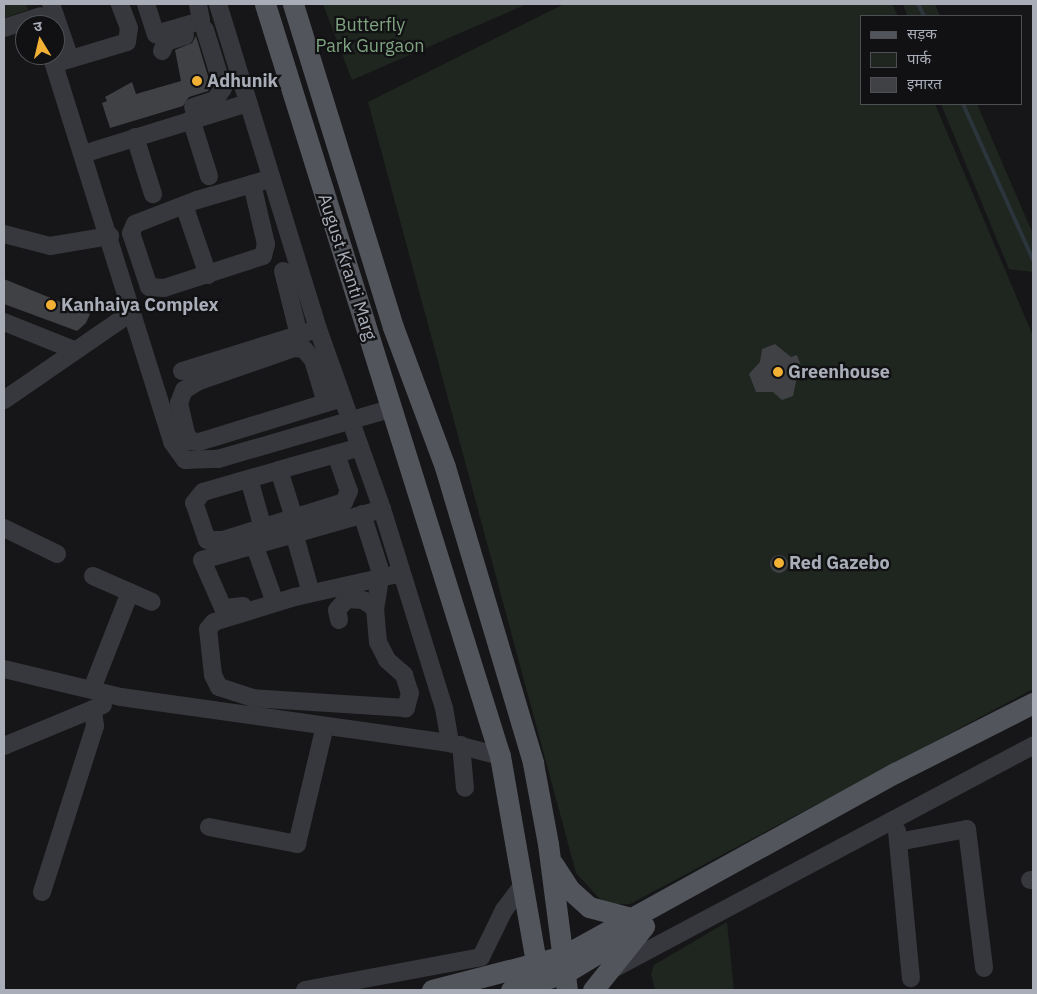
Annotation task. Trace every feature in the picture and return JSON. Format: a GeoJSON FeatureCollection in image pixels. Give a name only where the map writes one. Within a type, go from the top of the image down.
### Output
{"type":"FeatureCollection","features":[{"type":"Feature","properties":{"kind":"main road","name":"August Kranti Marg"},"geometry":{"type":"LineString","coordinates":[[265,4],[432,530],[500,756],[539,978]]}},
{"type":"Feature","properties":{"kind":"main road","name":"August Kranti Marg"},"geometry":{"type":"LineString","coordinates":[[293,4],[393,327],[446,467],[532,763],[551,860],[565,973]]}},
{"type":"Feature","properties":{"kind":"main road"},"geometry":{"type":"LineString","coordinates":[[304,129],[330,121]]}},
{"type":"Feature","properties":{"kind":"main road"},"geometry":{"type":"LineString","coordinates":[[414,475],[446,467]]}},
{"type":"Feature","properties":{"kind":"main road"},"geometry":{"type":"LineString","coordinates":[[432,530],[461,522]]}},
{"type":"Feature","properties":{"kind":"main road"},"geometry":{"type":"LineString","coordinates":[[432,990],[539,978],[565,973],[637,922],[1033,703]]}},
{"type":"Feature","properties":{"kind":"main road"},"geometry":{"type":"LineString","coordinates":[[593,990],[611,970],[637,922],[1033,718]]}},
{"type":"Feature","properties":{"kind":"main road"},"geometry":{"type":"LineString","coordinates":[[551,860],[585,904],[615,918],[637,922]]}},
{"type":"Feature","properties":{"kind":"main road"},"geometry":{"type":"LineString","coordinates":[[511,990],[539,978]]}},
{"type":"Feature","properties":{"kind":"street"},"geometry":{"type":"LineString","coordinates":[[65,58],[127,42],[129,28],[120,4]]}},
{"type":"Feature","properties":{"kind":"street"},"geometry":{"type":"LineString","coordinates":[[146,4],[156,34],[201,21],[198,4]]}},
{"type":"Feature","properties":{"kind":"street"},"geometry":{"type":"LineString","coordinates":[[218,4],[270,179],[318,329],[334,400]]}},
{"type":"Feature","properties":{"kind":"street"},"geometry":{"type":"LineString","coordinates":[[4,28],[43,12]]}},
{"type":"Feature","properties":{"kind":"street"},"geometry":{"type":"LineString","coordinates":[[162,51],[166,42],[224,24]]}},
{"type":"Feature","properties":{"kind":"street"},"geometry":{"type":"LineString","coordinates":[[83,154],[220,96],[221,76],[205,30]]}},
{"type":"Feature","properties":{"kind":"street"},"geometry":{"type":"LineString","coordinates":[[61,65],[83,154],[110,236],[172,442],[185,460],[218,459],[351,417],[393,408]]}},
{"type":"Feature","properties":{"kind":"street"},"geometry":{"type":"LineString","coordinates":[[129,133],[191,120],[248,103]]}},
{"type":"Feature","properties":{"kind":"street"},"geometry":{"type":"LineString","coordinates":[[191,120],[209,176]]}},
{"type":"Feature","properties":{"kind":"street"},"geometry":{"type":"LineString","coordinates":[[129,133],[153,194]]}},
{"type":"Feature","properties":{"kind":"street"},"geometry":{"type":"LineString","coordinates":[[252,184],[266,252],[208,275],[164,288],[149,287],[131,228],[184,205],[252,184],[270,179]]}},
{"type":"Feature","properties":{"kind":"street"},"geometry":{"type":"LineString","coordinates":[[184,205],[208,275]]}},
{"type":"Feature","properties":{"kind":"street"},"geometry":{"type":"LineString","coordinates":[[4,234],[50,246],[110,236]]}},
{"type":"Feature","properties":{"kind":"street"},"geometry":{"type":"LineString","coordinates":[[283,271],[300,335]]}},
{"type":"Feature","properties":{"kind":"street"},"geometry":{"type":"LineString","coordinates":[[7,393],[132,312]]}},
{"type":"Feature","properties":{"kind":"street"},"geometry":{"type":"LineString","coordinates":[[4,322],[74,350]]}},
{"type":"Feature","properties":{"kind":"street"},"geometry":{"type":"LineString","coordinates":[[182,371],[318,329]]}},
{"type":"Feature","properties":{"kind":"street"},"geometry":{"type":"LineString","coordinates":[[334,400],[198,442],[190,441],[186,434],[179,403],[184,390],[199,382],[294,348],[304,349],[313,360],[334,400],[351,417],[456,744],[464,788]]}},
{"type":"Feature","properties":{"kind":"street"},"geometry":{"type":"LineString","coordinates":[[360,447],[203,492],[194,503],[206,540],[212,542],[263,528],[294,526],[382,509]]}},
{"type":"Feature","properties":{"kind":"street"},"geometry":{"type":"LineString","coordinates":[[336,454],[348,498],[254,544],[207,558],[202,564],[223,608],[232,610],[309,586],[379,573]]}},
{"type":"Feature","properties":{"kind":"street"},"geometry":{"type":"LineString","coordinates":[[279,470],[309,586]]}},
{"type":"Feature","properties":{"kind":"street"},"geometry":{"type":"LineString","coordinates":[[249,479],[263,528]]}},
{"type":"Feature","properties":{"kind":"street"},"geometry":{"type":"LineString","coordinates":[[362,514],[379,573],[375,608],[378,642],[387,660],[404,676],[410,693],[406,708],[252,698],[230,694],[213,675],[208,628],[214,622],[379,573],[399,568]]}},
{"type":"Feature","properties":{"kind":"street"},"geometry":{"type":"LineString","coordinates":[[4,528],[57,554]]}},
{"type":"Feature","properties":{"kind":"street"},"geometry":{"type":"LineString","coordinates":[[254,544],[273,597]]}},
{"type":"Feature","properties":{"kind":"street"},"geometry":{"type":"LineString","coordinates":[[93,576],[152,602]]}},
{"type":"Feature","properties":{"kind":"street"},"geometry":{"type":"LineString","coordinates":[[92,689],[130,592]]}},
{"type":"Feature","properties":{"kind":"street"},"geometry":{"type":"LineString","coordinates":[[339,620],[337,610],[347,599],[363,600],[375,608]]}},
{"type":"Feature","properties":{"kind":"street"},"geometry":{"type":"LineString","coordinates":[[4,668],[121,697],[456,744],[500,756]]}},
{"type":"Feature","properties":{"kind":"street"},"geometry":{"type":"LineString","coordinates":[[4,746],[121,697]]}},
{"type":"Feature","properties":{"kind":"street"},"geometry":{"type":"LineString","coordinates":[[42,892],[95,726],[93,710]]}},
{"type":"Feature","properties":{"kind":"street"},"geometry":{"type":"LineString","coordinates":[[209,827],[297,844],[325,726]]}},
{"type":"Feature","properties":{"kind":"street"},"geometry":{"type":"LineString","coordinates":[[611,970],[895,823],[1033,746]]}},
{"type":"Feature","properties":{"kind":"street"},"geometry":{"type":"LineString","coordinates":[[895,823],[911,978]]}},
{"type":"Feature","properties":{"kind":"street"},"geometry":{"type":"LineString","coordinates":[[898,842],[967,829],[984,968]]}},
{"type":"Feature","properties":{"kind":"street"},"geometry":{"type":"LineString","coordinates":[[305,990],[480,957],[504,910],[523,885]]}},
{"type":"Feature","properties":{"kind":"green space"},"geometry":{"type":"Polygon","coordinates":[[[4,4],[26,4],[28,10],[4,18],[4,4]]]}},
{"type":"Feature","properties":{"kind":"green space","name":"Butterfly Park Gurgaon"},"geometry":{"type":"Polygon","coordinates":[[[323,4],[527,4],[352,80],[323,4]]]}},
{"type":"Feature","properties":{"kind":"green space"},"geometry":{"type":"Polygon","coordinates":[[[564,4],[892,4],[898,15],[860,15],[860,105],[935,105],[1033,336],[1033,689],[630,904],[610,904],[599,898],[576,873],[368,102],[564,4]]]}},
{"type":"Feature","properties":{"kind":"green space"},"geometry":{"type":"Polygon","coordinates":[[[903,4],[935,4],[940,15],[907,15],[903,4]]]}},
{"type":"Feature","properties":{"kind":"green space"},"geometry":{"type":"Polygon","coordinates":[[[941,105],[977,105],[1033,234],[1033,272],[1009,269],[941,105]]]}},
{"type":"Feature","properties":{"kind":"green space"},"geometry":{"type":"Polygon","coordinates":[[[727,922],[734,990],[655,990],[651,974],[654,965],[727,922]]]}},
{"type":"Feature","properties":{"kind":"building","name":"Adhunik"},"geometry":{"type":"Polygon","coordinates":[[[196,36],[211,86],[208,91],[189,97],[183,106],[110,128],[102,103],[107,101],[105,97],[132,82],[136,94],[181,81],[175,50],[192,43],[196,36]]]}},
{"type":"Feature","properties":{"kind":"building","name":"Kanhaiya Complex"},"geometry":{"type":"Polygon","coordinates":[[[4,279],[90,314],[86,323],[77,331],[4,304],[4,279]]]}},
{"type":"Feature","properties":{"kind":"building","name":"Greenhouse"},"geometry":{"type":"Polygon","coordinates":[[[775,344],[791,357],[797,355],[804,374],[797,377],[793,396],[782,400],[773,392],[756,392],[749,374],[760,362],[762,349],[775,344]]]}},
{"type":"Feature","properties":{"kind":"building","name":"Red Gazebo"},"geometry":{"type":"Polygon","coordinates":[[[779,555],[785,558],[788,564],[785,570],[779,573],[773,570],[770,564],[773,558],[779,555]]]}},
{"type":"Feature","properties":{"kind":"waterway"},"geometry":{"type":"LineString","coordinates":[[918,4],[924,15]]}},
{"type":"Feature","properties":{"kind":"waterway"},"geometry":{"type":"LineString","coordinates":[[963,105],[1033,260]]}},
{"type":"Feature","properties":{"kind":"place","name":"Adhunik"},"geometry":{"type":"Point","coordinates":[197,81]}},
{"type":"Feature","properties":{"kind":"place","name":"Kanhaiya Complex"},"geometry":{"type":"Point","coordinates":[51,305]}},
{"type":"Feature","properties":{"kind":"place","name":"Greenhouse"},"geometry":{"type":"Point","coordinates":[778,372]}},
{"type":"Feature","properties":{"kind":"place","name":"Red Gazebo"},"geometry":{"type":"Point","coordinates":[779,563]}}]}
